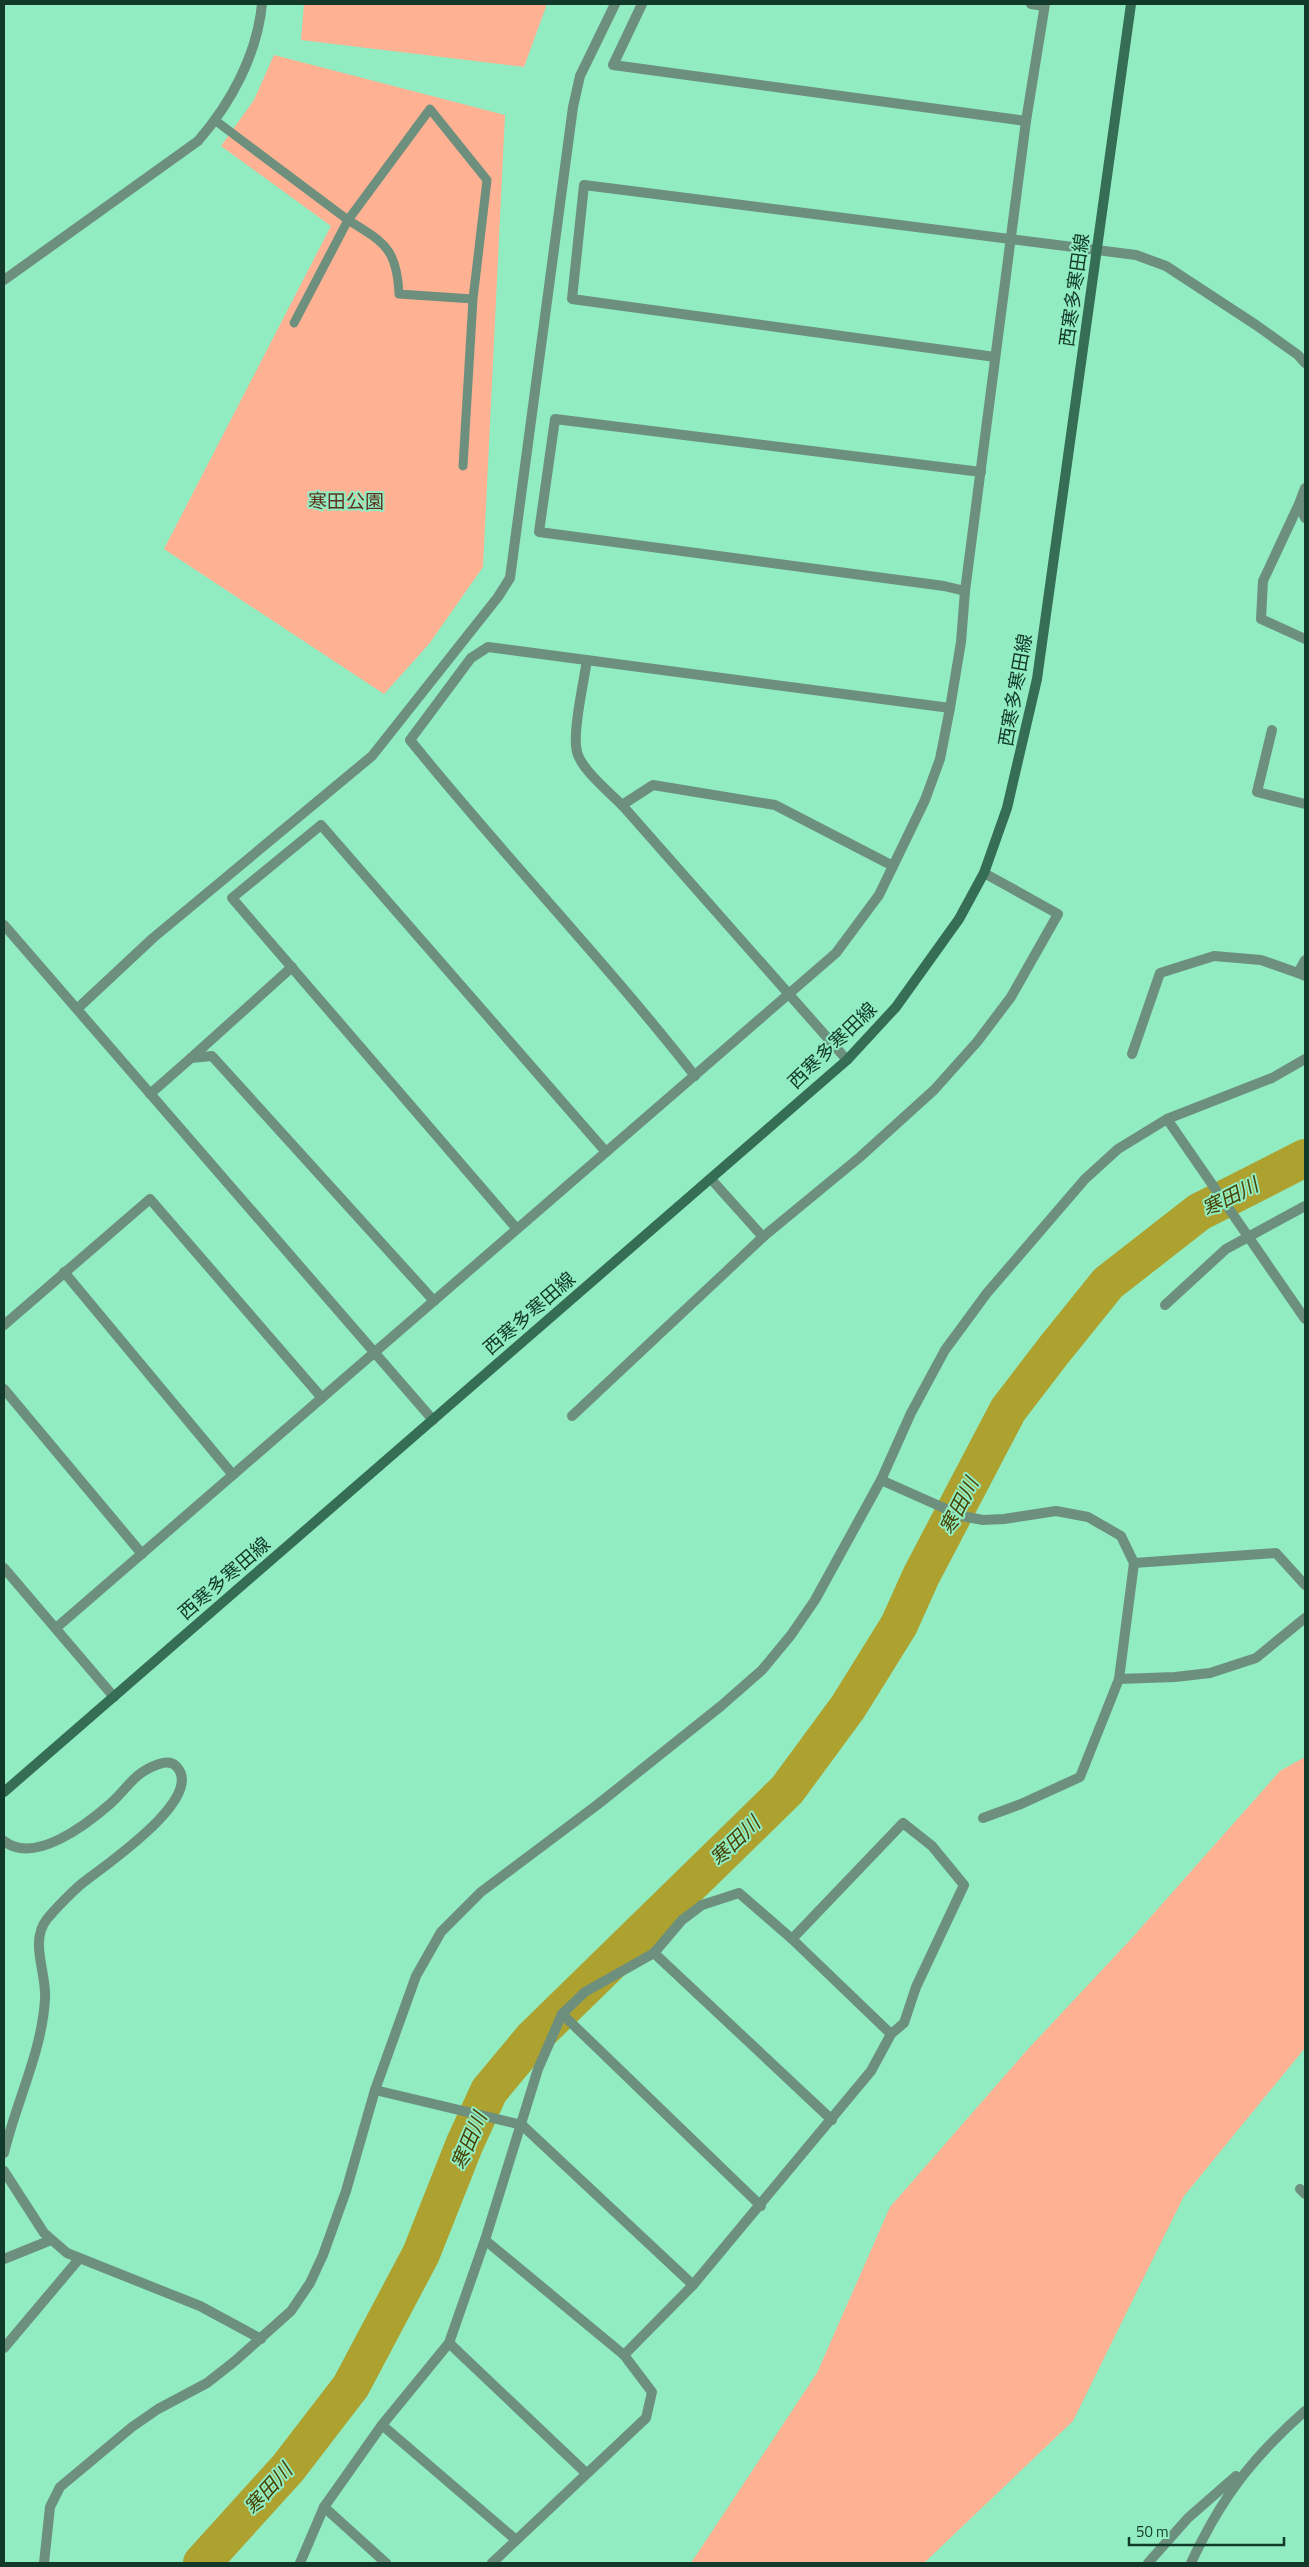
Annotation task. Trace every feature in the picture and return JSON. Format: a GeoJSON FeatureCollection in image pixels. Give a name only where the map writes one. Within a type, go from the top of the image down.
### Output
{"type":"FeatureCollection","features":[{"type":"Feature","properties":{"kind":"main road","name":"西寒多寒田線"},"geometry":{"type":"LineString","coordinates":[[4,1792],[847,1060],[896,1007],[959,919],[984,873],[1007,808],[1037,680],[1131,4]]}},
{"type":"Feature","properties":{"kind":"street"},"geometry":{"type":"LineString","coordinates":[[4,280],[198,142],[216,121],[253,51],[260,28],[262,4]]}},
{"type":"Feature","properties":{"kind":"street"},"geometry":{"type":"LineString","coordinates":[[77,1009],[153,938],[372,756],[498,596],[510,578],[573,107],[580,76],[615,4]]}},
{"type":"Feature","properties":{"kind":"street"},"geometry":{"type":"LineString","coordinates":[[642,4],[613,65],[1026,121]]}},
{"type":"Feature","properties":{"kind":"street"},"geometry":{"type":"LineString","coordinates":[[56,1628],[836,953],[879,895],[925,800],[940,759],[950,708],[961,642],[965,591],[1026,121],[1045,5],[1031,4]]}},
{"type":"Feature","properties":{"kind":"street"},"geometry":{"type":"LineString","coordinates":[[995,356],[572,299],[584,185],[1136,255],[1166,266],[1264,330],[1298,355],[1305,363]]}},
{"type":"Feature","properties":{"kind":"street"},"geometry":{"type":"LineString","coordinates":[[965,591],[944,586],[539,532],[555,419],[981,472]]}},
{"type":"Feature","properties":{"kind":"street"},"geometry":{"type":"LineString","coordinates":[[1305,488],[1263,582],[1261,619],[1305,639]]}},
{"type":"Feature","properties":{"kind":"street"},"geometry":{"type":"LineString","coordinates":[[1299,504],[1305,518]]}},
{"type":"Feature","properties":{"kind":"street"},"geometry":{"type":"LineString","coordinates":[[695,1076],[654,1023],[454,795],[410,740],[471,658],[488,647],[950,708]]}},
{"type":"Feature","properties":{"kind":"street"},"geometry":{"type":"LineString","coordinates":[[587,660],[578,720],[577,753],[585,767],[622,805],[847,1060]]}},
{"type":"Feature","properties":{"kind":"street"},"geometry":{"type":"LineString","coordinates":[[1272,730],[1257,792],[1305,804]]}},
{"type":"Feature","properties":{"kind":"street"},"geometry":{"type":"LineString","coordinates":[[622,805],[653,786],[775,805],[893,866]]}},
{"type":"Feature","properties":{"kind":"street"},"geometry":{"type":"LineString","coordinates":[[518,1229],[232,898],[321,825],[606,1152]]}},
{"type":"Feature","properties":{"kind":"street"},"geometry":{"type":"LineString","coordinates":[[572,1416],[763,1237],[860,1157],[934,1090],[977,1042],[1011,997],[1058,914],[984,873]]}},
{"type":"Feature","properties":{"kind":"street"},"geometry":{"type":"LineString","coordinates":[[4,925],[433,1420]]}},
{"type":"Feature","properties":{"kind":"street"},"geometry":{"type":"LineString","coordinates":[[1132,1054],[1160,973],[1214,956],[1261,960],[1302,975],[1305,960]]}},
{"type":"Feature","properties":{"kind":"street"},"geometry":{"type":"LineString","coordinates":[[150,1094],[292,967]]}},
{"type":"Feature","properties":{"kind":"street"},"geometry":{"type":"LineString","coordinates":[[191,1058],[212,1056],[434,1301]]}},
{"type":"Feature","properties":{"kind":"street"},"geometry":{"type":"LineString","coordinates":[[44,2563],[50,2507],[60,2487],[132,2427],[158,2409],[207,2383],[261,2339],[291,2311],[310,2283],[323,2256],[346,2190],[375,2090],[416,1976],[441,1932],[481,1892],[598,1805],[721,1706],[762,1670],[791,1635],[815,1600],[881,1480],[911,1413],[945,1350],[987,1293],[1085,1179],[1118,1149],[1167,1119],[1272,1078],[1305,1059]]}},
{"type":"Feature","properties":{"kind":"street"},"geometry":{"type":"LineString","coordinates":[[1167,1119],[1305,1318]]}},
{"type":"Feature","properties":{"kind":"street"},"geometry":{"type":"LineString","coordinates":[[710,1179],[763,1237]]}},
{"type":"Feature","properties":{"kind":"street"},"geometry":{"type":"LineString","coordinates":[[4,1324],[150,1199],[322,1398]]}},
{"type":"Feature","properties":{"kind":"street"},"geometry":{"type":"LineString","coordinates":[[1165,1305],[1226,1249],[1248,1235],[1305,1206]]}},
{"type":"Feature","properties":{"kind":"street"},"geometry":{"type":"LineString","coordinates":[[64,1272],[233,1475]]}},
{"type":"Feature","properties":{"kind":"street"},"geometry":{"type":"LineString","coordinates":[[4,1389],[142,1554]]}},
{"type":"Feature","properties":{"kind":"street"},"geometry":{"type":"LineString","coordinates":[[881,1480],[962,1516],[983,1520],[1056,1511],[1088,1517],[1121,1536],[1134,1563],[1118,1679],[1080,1777],[1021,1804],[983,1818]]}},
{"type":"Feature","properties":{"kind":"street"},"geometry":{"type":"LineString","coordinates":[[1134,1563],[1276,1553],[1305,1585]]}},
{"type":"Feature","properties":{"kind":"street"},"geometry":{"type":"LineString","coordinates":[[4,1568],[114,1697]]}},
{"type":"Feature","properties":{"kind":"street"},"geometry":{"type":"LineString","coordinates":[[1118,1679],[1175,1677],[1210,1673],[1256,1658],[1305,1618]]}},
{"type":"Feature","properties":{"kind":"street"},"geometry":{"type":"LineString","coordinates":[[4,1841],[22,1849],[32,1850],[51,1843],[109,1805],[129,1782],[143,1771],[168,1762],[174,1764],[180,1771],[182,1782],[180,1792],[150,1829],[125,1852],[76,1888],[42,1927],[38,1946],[45,1993],[42,2025],[4,2153]]}},
{"type":"Feature","properties":{"kind":"street"},"geometry":{"type":"LineString","coordinates":[[624,2355],[693,2285],[761,2206],[871,2071],[891,2034],[904,2023],[916,1987],[964,1884],[932,1846],[904,1823],[792,1938]]}},
{"type":"Feature","properties":{"kind":"street"},"geometry":{"type":"LineString","coordinates":[[300,2563],[324,2507],[382,2425],[449,2342],[485,2240],[538,2069],[562,2014],[585,1992],[654,1953],[682,1920],[702,1905],[739,1893],[792,1938],[891,2034]]}},
{"type":"Feature","properties":{"kind":"street"},"geometry":{"type":"LineString","coordinates":[[654,1953],[832,2120]]}},
{"type":"Feature","properties":{"kind":"street"},"geometry":{"type":"LineString","coordinates":[[562,2014],[761,2206]]}},
{"type":"Feature","properties":{"kind":"street"},"geometry":{"type":"LineString","coordinates":[[375,2090],[522,2124],[693,2285]]}},
{"type":"Feature","properties":{"kind":"street"},"geometry":{"type":"LineString","coordinates":[[4,2172],[51,2240],[80,2259],[200,2306],[261,2339]]}},
{"type":"Feature","properties":{"kind":"street"},"geometry":{"type":"LineString","coordinates":[[4,2259],[51,2240]]}},
{"type":"Feature","properties":{"kind":"street"},"geometry":{"type":"LineString","coordinates":[[485,2240],[624,2355],[652,2392],[646,2418],[515,2539],[492,2563]]}},
{"type":"Feature","properties":{"kind":"street"},"geometry":{"type":"LineString","coordinates":[[4,2348],[80,2259]]}},
{"type":"Feature","properties":{"kind":"street"},"geometry":{"type":"LineString","coordinates":[[449,2342],[586,2473]]}},
{"type":"Feature","properties":{"kind":"street"},"geometry":{"type":"LineString","coordinates":[[1148,2563],[1188,2518],[1249,2465],[1305,2411]]}},
{"type":"Feature","properties":{"kind":"street"},"geometry":{"type":"LineString","coordinates":[[382,2425],[515,2539]]}},
{"type":"Feature","properties":{"kind":"street"},"geometry":{"type":"LineString","coordinates":[[1191,2563],[1208,2527],[1249,2465]]}},
{"type":"Feature","properties":{"kind":"street"},"geometry":{"type":"LineString","coordinates":[[324,2507],[386,2563]]}},
{"type":"Feature","properties":{"kind":"lane"},"geometry":{"type":"LineString","coordinates":[[294,323],[348,220],[430,109],[487,180],[473,299],[463,466]]}},
{"type":"Feature","properties":{"kind":"lane"},"geometry":{"type":"LineString","coordinates":[[216,121],[348,220],[377,238],[391,253],[398,271],[399,294],[473,299]]}},
{"type":"Feature","properties":{"kind":"green space"},"geometry":{"type":"Polygon","coordinates":[[[304,4],[547,4],[524,67],[301,40],[304,4]]]}},
{"type":"Feature","properties":{"kind":"green space","name":"寒田公園"},"geometry":{"type":"Polygon","coordinates":[[[274,55],[505,115],[483,567],[429,644],[384,694],[164,549],[331,226],[221,146],[254,100],[274,55]]]}},
{"type":"Feature","properties":{"kind":"green space"},"geometry":{"type":"Polygon","coordinates":[[[1305,1757],[1305,2048],[1184,2196],[1073,2421],[924,2563],[691,2563],[817,2373],[890,2207],[1029,2048],[1131,1939],[1280,1771],[1305,1757]]]}},
{"type":"Feature","properties":{"kind":"waterway","name":"寒田川"},"geometry":{"type":"LineString","coordinates":[[202,2563],[288,2468],[351,2386],[421,2254],[465,2143],[489,2091],[533,2038],[787,1790],[848,1707],[899,1625],[921,1576],[1008,1410],[1054,1350],[1108,1283],[1199,1212],[1305,1158]]}}]}
